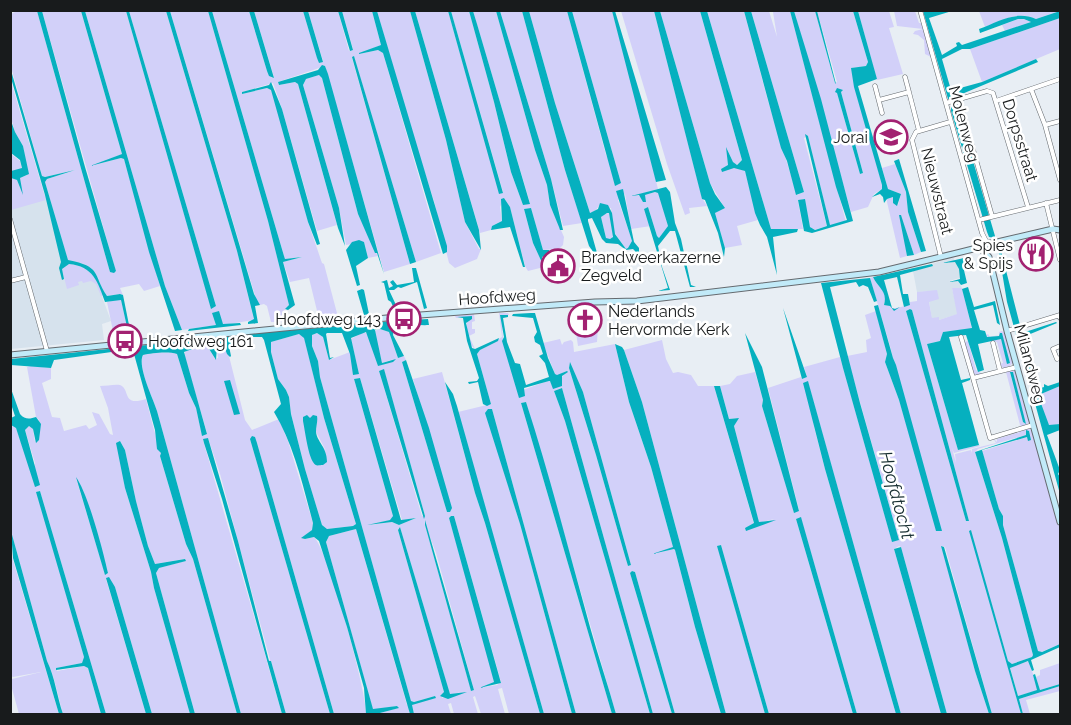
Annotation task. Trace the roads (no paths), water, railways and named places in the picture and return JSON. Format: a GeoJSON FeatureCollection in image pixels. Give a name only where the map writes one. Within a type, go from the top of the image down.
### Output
{"type":"FeatureCollection","features":[{"type":"Feature","properties":{"kind":"street","name":"Molenweg"},"geometry":{"type":"LineString","coordinates":[[920,10],[947,103],[950,123],[987,243]]}},
{"type":"Feature","properties":{"kind":"street"},"geometry":{"type":"LineString","coordinates":[[905,77],[920,131]]}},
{"type":"Feature","properties":{"kind":"street"},"geometry":{"type":"LineString","coordinates":[[996,101],[1060,79]]}},
{"type":"Feature","properties":{"kind":"street"},"geometry":{"type":"LineString","coordinates":[[875,86],[882,113]]}},
{"type":"Feature","properties":{"kind":"street"},"geometry":{"type":"LineString","coordinates":[[1031,89],[1045,125],[1060,180]]}},
{"type":"Feature","properties":{"kind":"street","name":"Dorpsstraat"},"geometry":{"type":"LineString","coordinates":[[947,103],[990,91],[996,101],[1028,207]]}},
{"type":"Feature","properties":{"kind":"street"},"geometry":{"type":"LineString","coordinates":[[879,100],[909,92]]}},
{"type":"Feature","properties":{"kind":"street"},"geometry":{"type":"LineString","coordinates":[[957,100],[991,217]]}},
{"type":"Feature","properties":{"kind":"street"},"geometry":{"type":"LineString","coordinates":[[1045,125],[1060,121]]}},
{"type":"Feature","properties":{"kind":"street","name":"Nieuwstraat"},"geometry":{"type":"LineString","coordinates":[[941,257],[912,140],[914,133],[950,123]]}},
{"type":"Feature","properties":{"kind":"street"},"geometry":{"type":"LineString","coordinates":[[979,220],[1060,200]]}},
{"type":"Feature","properties":{"kind":"street"},"geometry":{"type":"LineString","coordinates":[[1046,203],[1060,260]]}},
{"type":"Feature","properties":{"kind":"street"},"geometry":{"type":"LineString","coordinates":[[10,219],[47,351]]}},
{"type":"Feature","properties":{"kind":"street"},"geometry":{"type":"LineString","coordinates":[[982,250],[987,243],[1053,229],[1060,230]]}},
{"type":"Feature","properties":{"kind":"street","name":"Hoofdweg"},"geometry":{"type":"LineString","coordinates":[[10,355],[407,316],[637,301],[879,272],[977,248],[982,250]]}},
{"type":"Feature","properties":{"kind":"street","name":"Milandweg"},"geometry":{"type":"LineString","coordinates":[[982,250],[989,256],[1007,331],[1060,522]]}},
{"type":"Feature","properties":{"kind":"street"},"geometry":{"type":"LineString","coordinates":[[10,281],[27,277]]}},
{"type":"Feature","properties":{"kind":"street"},"geometry":{"type":"LineString","coordinates":[[1007,331],[1060,315],[1060,318]]}},
{"type":"Feature","properties":{"kind":"street"},"geometry":{"type":"LineString","coordinates":[[961,337],[990,438],[1033,425]]}},
{"type":"Feature","properties":{"kind":"street"},"geometry":{"type":"LineString","coordinates":[[993,343],[1000,370]]}},
{"type":"Feature","properties":{"kind":"street"},"geometry":{"type":"LineString","coordinates":[[1060,346],[1053,349],[1057,359],[1060,358]]}},
{"type":"Feature","properties":{"kind":"street"},"geometry":{"type":"LineString","coordinates":[[973,378],[1017,367]]}},
{"type":"Feature","properties":{"kind":"water"},"geometry":{"type":"Polygon","coordinates":[[[37,11],[42,11],[116,271],[114,273],[110,272],[37,11]]]}},
{"type":"Feature","properties":{"kind":"water"},"geometry":{"type":"Polygon","coordinates":[[[81,11],[85,11],[165,286],[182,330],[175,331],[149,252],[124,159],[90,166],[122,154],[81,11]]]}},
{"type":"Feature","properties":{"kind":"water"},"geometry":{"type":"Polygon","coordinates":[[[126,11],[129,11],[216,306],[211,309],[126,11]]]}},
{"type":"Feature","properties":{"kind":"water"},"geometry":{"type":"Polygon","coordinates":[[[166,11],[170,11],[254,294],[260,305],[255,306],[258,323],[248,324],[254,319],[237,251],[166,11]]]}},
{"type":"Feature","properties":{"kind":"water"},"geometry":{"type":"Polygon","coordinates":[[[208,11],[212,11],[285,259],[302,257],[283,262],[295,305],[288,310],[285,309],[289,305],[268,221],[208,11]]]}},
{"type":"Feature","properties":{"kind":"water"},"geometry":{"type":"Polygon","coordinates":[[[249,11],[254,11],[274,78],[269,76],[267,71],[249,11]]]}},
{"type":"Feature","properties":{"kind":"water"},"geometry":{"type":"Polygon","coordinates":[[[303,11],[308,11],[323,62],[319,63],[317,58],[303,11]]]}},
{"type":"Feature","properties":{"kind":"water"},"geometry":{"type":"Polygon","coordinates":[[[338,11],[342,11],[353,50],[350,51],[338,11]]]}},
{"type":"Feature","properties":{"kind":"water"},"geometry":{"type":"Polygon","coordinates":[[[372,11],[377,11],[447,246],[447,252],[443,254],[383,53],[378,50],[359,54],[381,45],[372,11]]]}},
{"type":"Feature","properties":{"kind":"water"},"geometry":{"type":"Polygon","coordinates":[[[410,11],[415,11],[479,230],[481,250],[465,222],[446,140],[410,11]]]}},
{"type":"Feature","properties":{"kind":"water"},"geometry":{"type":"Polygon","coordinates":[[[448,11],[451,11],[503,193],[499,194],[448,11]]]}},
{"type":"Feature","properties":{"kind":"water"},"geometry":{"type":"Polygon","coordinates":[[[469,11],[473,11],[530,204],[523,205],[511,172],[469,11]]]}},
{"type":"Feature","properties":{"kind":"water"},"geometry":{"type":"Polygon","coordinates":[[[496,11],[500,11],[551,179],[563,230],[560,230],[550,205],[547,185],[496,11]]]}},
{"type":"Feature","properties":{"kind":"water"},"geometry":{"type":"Polygon","coordinates":[[[522,11],[529,11],[590,213],[598,209],[600,203],[608,205],[612,213],[615,234],[626,249],[628,248],[632,241],[616,191],[623,189],[634,242],[639,248],[639,264],[637,253],[633,249],[626,250],[618,244],[606,243],[592,218],[588,221],[599,260],[589,246],[565,170],[522,11]],[[609,213],[601,217],[606,238],[610,239],[613,237],[609,213]]]}},
{"type":"Feature","properties":{"kind":"water"},"geometry":{"type":"Polygon","coordinates":[[[567,11],[572,11],[621,183],[615,186],[567,11]]]}},
{"type":"Feature","properties":{"kind":"water"},"geometry":{"type":"Polygon","coordinates":[[[612,11],[615,11],[666,180],[656,182],[612,11]]]}},
{"type":"Feature","properties":{"kind":"water"},"geometry":{"type":"Polygon","coordinates":[[[654,11],[660,11],[710,183],[725,208],[715,213],[725,248],[724,257],[718,233],[705,200],[702,199],[654,11]]]}},
{"type":"Feature","properties":{"kind":"water"},"geometry":{"type":"Polygon","coordinates":[[[700,11],[707,11],[771,229],[798,229],[797,232],[773,237],[777,275],[767,237],[755,213],[745,171],[734,168],[722,172],[721,169],[728,165],[726,147],[733,162],[737,165],[742,160],[700,11]]]}},
{"type":"Feature","properties":{"kind":"water"},"geometry":{"type":"Polygon","coordinates":[[[744,11],[751,11],[804,192],[796,195],[781,148],[744,11]]]}},
{"type":"Feature","properties":{"kind":"water"},"geometry":{"type":"Polygon","coordinates":[[[790,11],[794,11],[821,99],[853,221],[812,233],[804,231],[798,200],[805,199],[810,227],[815,230],[827,226],[805,134],[808,136],[830,225],[847,220],[836,187],[790,11]]]}},
{"type":"Feature","properties":{"kind":"water"},"geometry":{"type":"Polygon","coordinates":[[[815,11],[817,11],[836,84],[835,83],[815,11]]]}},
{"type":"Feature","properties":{"kind":"water"},"geometry":{"type":"Polygon","coordinates":[[[853,11],[858,11],[877,79],[858,86],[888,189],[901,194],[897,206],[893,203],[893,197],[884,203],[880,194],[872,197],[882,189],[882,185],[854,87],[851,68],[866,66],[868,62],[853,11]]]}},
{"type":"Feature","properties":{"kind":"water"},"geometry":{"type":"Polygon","coordinates":[[[923,11],[952,11],[929,18],[942,55],[957,46],[956,43],[959,42],[962,45],[1031,22],[1018,19],[980,33],[979,29],[1007,18],[1021,16],[1036,19],[1060,11],[1060,18],[970,49],[962,49],[942,59],[951,90],[982,82],[1036,59],[1038,62],[948,99],[923,11]]]}},
{"type":"Feature","properties":{"kind":"water"},"geometry":{"type":"Polygon","coordinates":[[[354,56],[416,262],[410,264],[352,57],[354,56]]]}},
{"type":"Feature","properties":{"kind":"water"},"geometry":{"type":"Polygon","coordinates":[[[322,65],[325,66],[328,74],[384,274],[377,253],[358,214],[322,78],[319,75],[306,79],[303,85],[339,208],[345,246],[298,84],[295,82],[279,85],[278,82],[318,70],[322,65]]]}},
{"type":"Feature","properties":{"kind":"water"},"geometry":{"type":"Polygon","coordinates":[[[10,67],[42,176],[75,170],[47,179],[45,182],[68,260],[91,268],[107,296],[123,295],[131,335],[129,336],[121,300],[105,302],[97,282],[89,272],[77,265],[69,264],[62,269],[64,279],[62,280],[59,268],[61,262],[45,195],[11,78],[10,67]]]}},
{"type":"Feature","properties":{"kind":"water"},"geometry":{"type":"Polygon","coordinates":[[[271,82],[282,109],[320,244],[317,245],[308,222],[271,90],[267,88],[242,94],[242,92],[269,85],[271,82]]]}},
{"type":"Feature","properties":{"kind":"water"},"geometry":{"type":"Polygon","coordinates":[[[837,88],[843,90],[841,92],[863,173],[860,174],[835,92],[837,88]]]}},
{"type":"Feature","properties":{"kind":"water"},"geometry":{"type":"Polygon","coordinates":[[[956,103],[995,238],[989,237],[987,232],[951,111],[951,106],[956,103]]]}},
{"type":"Feature","properties":{"kind":"water"},"geometry":{"type":"Polygon","coordinates":[[[10,118],[23,146],[29,174],[20,178],[23,195],[17,180],[11,178],[11,171],[22,168],[20,160],[11,153],[10,118]]]}},
{"type":"Feature","properties":{"kind":"water"},"geometry":{"type":"Polygon","coordinates":[[[899,159],[926,251],[921,252],[908,212],[906,192],[894,161],[899,159]]]}},
{"type":"Feature","properties":{"kind":"water"},"geometry":{"type":"Polygon","coordinates":[[[666,187],[670,192],[675,223],[681,239],[691,285],[696,287],[690,287],[675,231],[670,231],[658,246],[670,290],[658,291],[668,288],[644,209],[648,207],[659,238],[668,226],[658,193],[645,195],[646,202],[643,202],[639,195],[631,196],[666,187]]]}},
{"type":"Feature","properties":{"kind":"water"},"geometry":{"type":"Polygon","coordinates":[[[504,198],[510,207],[525,267],[523,267],[510,227],[491,230],[492,226],[502,221],[501,199],[504,198]]]}},
{"type":"Feature","properties":{"kind":"water"},"geometry":{"type":"Polygon","coordinates":[[[531,208],[543,250],[549,250],[550,254],[542,257],[544,267],[533,243],[524,209],[531,208]]]}},
{"type":"Feature","properties":{"kind":"water"},"geometry":{"type":"Polygon","coordinates":[[[899,215],[901,215],[914,255],[907,256],[899,215]]]}},
{"type":"Feature","properties":{"kind":"water"},"geometry":{"type":"Polygon","coordinates":[[[359,240],[364,242],[368,258],[356,266],[360,285],[357,286],[346,250],[352,242],[359,240]]]}},
{"type":"Feature","properties":{"kind":"water"},"geometry":{"type":"Polygon","coordinates":[[[1000,247],[1022,333],[1057,323],[1023,337],[1027,349],[1030,348],[1028,353],[1040,381],[1036,384],[1038,389],[1044,387],[1044,384],[1048,386],[1060,382],[1060,386],[1041,394],[1039,398],[1049,425],[1060,424],[1060,430],[1047,435],[1060,470],[1058,474],[1060,494],[1007,302],[998,248],[1000,247]]]}},
{"type":"Feature","properties":{"kind":"water"},"geometry":{"type":"Polygon","coordinates":[[[966,259],[963,266],[967,283],[961,285],[958,281],[949,282],[960,279],[959,269],[955,262],[942,263],[966,259]]]}},
{"type":"Feature","properties":{"kind":"water"},"geometry":{"type":"Polygon","coordinates":[[[932,264],[933,266],[900,275],[903,294],[908,294],[910,305],[904,307],[897,277],[884,280],[892,308],[900,307],[894,311],[890,306],[884,305],[884,293],[873,277],[932,264]]]}},
{"type":"Feature","properties":{"kind":"water"},"geometry":{"type":"Polygon","coordinates":[[[412,268],[416,268],[427,308],[424,309],[417,282],[389,290],[396,305],[401,308],[395,311],[388,300],[384,283],[381,282],[387,280],[389,288],[393,286],[390,282],[393,280],[397,285],[414,282],[412,268]]]}},
{"type":"Feature","properties":{"kind":"water"},"geometry":{"type":"Polygon","coordinates":[[[870,278],[877,301],[874,302],[868,287],[863,285],[859,287],[856,282],[830,287],[899,540],[892,542],[821,283],[870,278]]]}},
{"type":"Feature","properties":{"kind":"water"},"geometry":{"type":"Polygon","coordinates":[[[968,287],[974,307],[995,301],[1000,325],[997,323],[993,305],[974,310],[980,330],[985,331],[987,337],[999,336],[1002,333],[1010,363],[1007,364],[1001,339],[978,344],[984,370],[978,372],[966,335],[949,337],[961,380],[970,378],[962,383],[979,445],[958,450],[927,344],[940,341],[943,332],[972,328],[962,289],[968,287]]]}},
{"type":"Feature","properties":{"kind":"water"},"geometry":{"type":"Polygon","coordinates":[[[362,289],[369,314],[364,315],[357,291],[362,289]]]}},
{"type":"Feature","properties":{"kind":"water"},"geometry":{"type":"Polygon","coordinates":[[[878,305],[942,531],[936,531],[899,400],[885,362],[887,354],[874,306],[878,305]]]}},
{"type":"Feature","properties":{"kind":"water"},"geometry":{"type":"Polygon","coordinates":[[[783,308],[807,377],[802,379],[783,308]]]}},
{"type":"Feature","properties":{"kind":"water"},"geometry":{"type":"Polygon","coordinates":[[[910,309],[969,521],[966,521],[906,311],[910,309]]]}},
{"type":"Feature","properties":{"kind":"water"},"geometry":{"type":"Polygon","coordinates":[[[219,311],[223,324],[240,323],[241,325],[188,331],[216,325],[212,313],[219,311]]]}},
{"type":"Feature","properties":{"kind":"water"},"geometry":{"type":"Polygon","coordinates":[[[535,313],[555,374],[568,372],[562,376],[562,386],[553,389],[549,381],[524,388],[525,396],[519,398],[502,341],[504,337],[500,315],[508,315],[503,318],[507,342],[515,363],[520,364],[526,385],[549,377],[545,363],[539,356],[543,354],[540,345],[535,342],[534,337],[537,332],[533,318],[512,316],[513,314],[535,313]]]}},
{"type":"Feature","properties":{"kind":"water"},"geometry":{"type":"Polygon","coordinates":[[[472,316],[472,319],[466,323],[472,348],[475,349],[499,338],[498,341],[480,350],[477,354],[491,404],[487,406],[483,404],[478,382],[469,384],[468,382],[477,381],[479,378],[467,341],[463,318],[457,317],[472,316]]]}},
{"type":"Feature","properties":{"kind":"water"},"geometry":{"type":"Polygon","coordinates":[[[428,319],[429,325],[394,326],[393,335],[404,356],[398,358],[389,332],[375,330],[382,363],[396,359],[378,366],[366,332],[351,338],[359,374],[353,375],[350,354],[342,333],[326,334],[330,358],[334,357],[329,360],[323,337],[317,333],[312,335],[312,346],[411,701],[435,696],[436,698],[412,705],[414,714],[410,714],[356,529],[329,536],[326,542],[373,709],[397,706],[399,708],[366,714],[364,688],[319,541],[314,537],[301,538],[312,530],[313,523],[302,480],[274,412],[281,404],[264,340],[262,337],[249,337],[249,334],[374,323],[375,327],[378,326],[378,322],[428,319]],[[299,334],[271,342],[271,352],[278,379],[289,397],[305,469],[322,525],[327,529],[353,526],[356,524],[324,418],[304,338],[299,334]]]}},
{"type":"Feature","properties":{"kind":"water"},"geometry":{"type":"Polygon","coordinates":[[[745,333],[762,367],[799,511],[794,513],[762,406],[763,400],[745,333]]]}},
{"type":"Feature","properties":{"kind":"water"},"geometry":{"type":"Polygon","coordinates":[[[244,335],[241,341],[229,346],[230,357],[224,346],[217,347],[216,360],[206,344],[184,352],[207,434],[202,436],[196,408],[177,354],[165,352],[147,354],[143,355],[142,360],[142,367],[157,411],[241,714],[237,714],[161,453],[157,449],[155,430],[134,354],[126,350],[54,360],[51,368],[11,365],[11,359],[244,335]]]}},
{"type":"Feature","properties":{"kind":"water"},"geometry":{"type":"Polygon","coordinates":[[[615,344],[624,350],[642,402],[726,714],[721,714],[675,550],[652,554],[673,547],[651,467],[629,402],[615,344]]]}},
{"type":"Feature","properties":{"kind":"water"},"geometry":{"type":"Polygon","coordinates":[[[406,360],[429,428],[452,508],[450,512],[447,512],[402,362],[406,360]]]}},
{"type":"Feature","properties":{"kind":"water"},"geometry":{"type":"Polygon","coordinates":[[[570,362],[583,392],[631,565],[628,566],[569,368],[570,362]]]}},
{"type":"Feature","properties":{"kind":"water"},"geometry":{"type":"Polygon","coordinates":[[[384,369],[425,516],[424,519],[379,371],[384,369]]]}},
{"type":"Feature","properties":{"kind":"water"},"geometry":{"type":"Polygon","coordinates":[[[1010,372],[1013,372],[1026,424],[1023,422],[1010,372]]]}},
{"type":"Feature","properties":{"kind":"water"},"geometry":{"type":"Polygon","coordinates":[[[360,378],[401,520],[416,518],[399,525],[392,522],[367,525],[390,520],[393,516],[354,379],[360,378]]]}},
{"type":"Feature","properties":{"kind":"water"},"geometry":{"type":"Polygon","coordinates":[[[230,380],[240,414],[234,415],[224,381],[230,380]]]}},
{"type":"Feature","properties":{"kind":"water"},"geometry":{"type":"Polygon","coordinates":[[[808,381],[901,714],[896,714],[825,469],[803,383],[808,381]]]}},
{"type":"Feature","properties":{"kind":"water"},"geometry":{"type":"Polygon","coordinates":[[[445,382],[457,406],[544,714],[540,714],[445,382]]]}},
{"type":"Feature","properties":{"kind":"water"},"geometry":{"type":"Polygon","coordinates":[[[10,386],[20,414],[28,418],[36,417],[41,424],[39,440],[36,443],[33,429],[29,426],[25,430],[40,485],[35,487],[16,428],[11,425],[11,418],[15,416],[11,404],[10,386]]]}},
{"type":"Feature","properties":{"kind":"water"},"geometry":{"type":"Polygon","coordinates":[[[714,386],[720,386],[729,419],[739,418],[734,426],[759,522],[776,520],[746,531],[745,528],[754,523],[714,386]]]}},
{"type":"Feature","properties":{"kind":"water"},"geometry":{"type":"Polygon","coordinates":[[[562,388],[653,714],[650,714],[565,421],[554,391],[562,388]]]}},
{"type":"Feature","properties":{"kind":"water"},"geometry":{"type":"Polygon","coordinates":[[[526,402],[616,714],[612,714],[521,403],[526,402]]]}},
{"type":"Feature","properties":{"kind":"water"},"geometry":{"type":"Polygon","coordinates":[[[488,409],[492,409],[576,714],[572,714],[520,524],[485,413],[488,409]]]}},
{"type":"Feature","properties":{"kind":"water"},"geometry":{"type":"Polygon","coordinates":[[[307,415],[310,418],[313,415],[317,416],[316,432],[327,457],[327,462],[323,465],[315,465],[310,454],[303,421],[303,417],[307,415]]]}},
{"type":"Feature","properties":{"kind":"water"},"geometry":{"type":"Polygon","coordinates":[[[1026,430],[1029,431],[1031,440],[1028,441],[1027,437],[982,450],[1003,516],[1003,525],[1038,651],[1042,652],[1060,644],[1060,647],[1031,660],[1034,670],[1032,671],[1028,661],[1010,668],[1018,696],[1037,690],[1033,675],[1035,674],[1040,690],[1060,684],[1060,686],[1019,699],[1023,714],[1021,714],[969,531],[971,530],[1008,661],[1012,664],[1032,657],[1002,538],[975,452],[1026,435],[1026,430]]]}},
{"type":"Feature","properties":{"kind":"water"},"geometry":{"type":"Polygon","coordinates":[[[252,436],[255,437],[257,443],[334,714],[330,714],[250,439],[252,436]]]}},
{"type":"Feature","properties":{"kind":"water"},"geometry":{"type":"Polygon","coordinates":[[[208,438],[269,661],[271,661],[286,714],[282,714],[222,499],[204,443],[203,439],[208,438]]]}},
{"type":"Feature","properties":{"kind":"water"},"geometry":{"type":"Polygon","coordinates":[[[120,441],[125,450],[136,501],[155,564],[185,559],[186,561],[159,568],[156,573],[195,714],[190,714],[125,488],[116,443],[120,441]]]}},
{"type":"Feature","properties":{"kind":"water"},"geometry":{"type":"Polygon","coordinates":[[[76,477],[95,523],[108,573],[105,575],[76,477]]]}},
{"type":"Feature","properties":{"kind":"water"},"geometry":{"type":"Polygon","coordinates":[[[40,491],[106,714],[101,714],[88,668],[84,666],[56,670],[56,668],[82,663],[84,657],[36,492],[40,491]]]}},
{"type":"Feature","properties":{"kind":"water"},"geometry":{"type":"Polygon","coordinates":[[[454,516],[501,683],[479,688],[494,682],[449,518],[454,516]]]}},
{"type":"Feature","properties":{"kind":"water"},"geometry":{"type":"Polygon","coordinates":[[[801,517],[857,714],[853,714],[796,519],[801,517]]]}},
{"type":"Feature","properties":{"kind":"water"},"geometry":{"type":"Polygon","coordinates":[[[425,520],[474,690],[471,691],[425,525],[425,520]]]}},
{"type":"Feature","properties":{"kind":"water"},"geometry":{"type":"Polygon","coordinates":[[[400,527],[450,694],[467,692],[448,699],[440,696],[444,692],[398,530],[400,527]]]}},
{"type":"Feature","properties":{"kind":"water"},"geometry":{"type":"Polygon","coordinates":[[[11,531],[63,714],[59,714],[13,558],[11,531]]]}},
{"type":"Feature","properties":{"kind":"water"},"geometry":{"type":"Polygon","coordinates":[[[721,545],[769,714],[765,714],[717,546],[721,545]]]}},
{"type":"Feature","properties":{"kind":"water"},"geometry":{"type":"Polygon","coordinates":[[[941,546],[944,547],[992,714],[989,714],[975,671],[941,546]]]}},
{"type":"Feature","properties":{"kind":"water"},"geometry":{"type":"Polygon","coordinates":[[[901,547],[947,714],[941,714],[894,549],[901,547]]]}},
{"type":"Feature","properties":{"kind":"water"},"geometry":{"type":"Polygon","coordinates":[[[635,572],[675,714],[672,714],[630,573],[635,572]]]}},
{"type":"Feature","properties":{"kind":"water"},"geometry":{"type":"Polygon","coordinates":[[[109,577],[115,587],[152,714],[146,714],[106,578],[109,577]]]}},
{"type":"Feature","properties":{"kind":"place","name":"Jorai"},"geometry":{"type":"Point","coordinates":[891,137]}},
{"type":"Feature","properties":{"kind":"place","name":"Spies & Spijs"},"geometry":{"type":"Point","coordinates":[1036,254]}},
{"type":"Feature","properties":{"kind":"place","name":"Brandweerkazerne Zegveld"},"geometry":{"type":"Point","coordinates":[558,266]}},
{"type":"Feature","properties":{"kind":"place","name":"Hoofdweg 143"},"geometry":{"type":"Point","coordinates":[404,319]}},
{"type":"Feature","properties":{"kind":"place","name":"Nederlands Hervormde Kerk"},"geometry":{"type":"Point","coordinates":[585,320]}},
{"type":"Feature","properties":{"kind":"place","name":"Hoofdweg 161"},"geometry":{"type":"Point","coordinates":[125,341]}},
{"type":"Feature","properties":{"kind":"water label","name":"Hoofdtocht"},"geometry":{"type":"Point","coordinates":[897,495]}}]}
